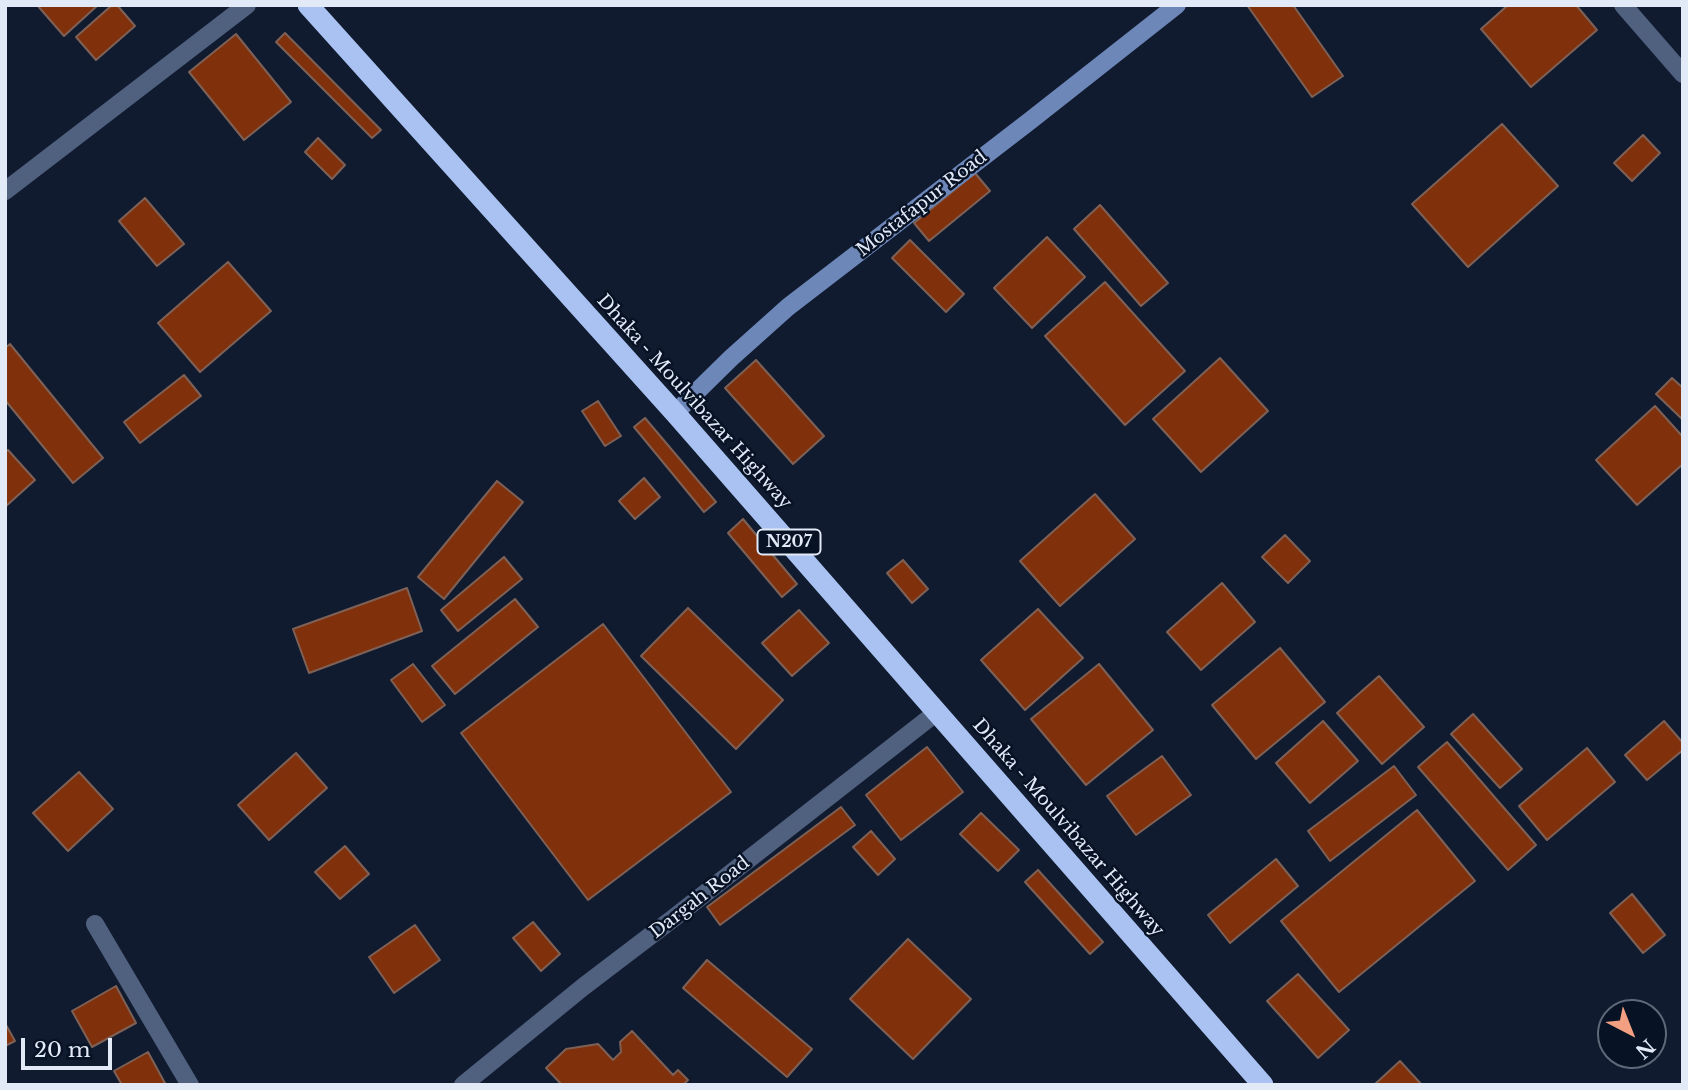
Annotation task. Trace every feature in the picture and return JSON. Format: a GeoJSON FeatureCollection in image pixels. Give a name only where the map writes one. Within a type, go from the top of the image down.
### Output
{"type":"FeatureCollection","features":[{"type":"Feature","properties":{"kind":"highway","name":"Dhaka - Moulvibazar Highway"},"geometry":{"type":"LineString","coordinates":[[308,5],[675,413],[1263,1085]]}},
{"type":"Feature","properties":{"kind":"street"},"geometry":{"type":"LineString","coordinates":[[5,191],[247,5]]}},
{"type":"Feature","properties":{"kind":"street","name":"Mostafapur Road"},"geometry":{"type":"LineString","coordinates":[[675,413],[788,307],[1177,5]]}},
{"type":"Feature","properties":{"kind":"street"},"geometry":{"type":"LineString","coordinates":[[1623,5],[1683,74]]}},
{"type":"Feature","properties":{"kind":"street","name":"Dargah Road"},"geometry":{"type":"LineString","coordinates":[[463,1085],[583,987],[937,712]]}},
{"type":"Feature","properties":{"kind":"street"},"geometry":{"type":"LineString","coordinates":[[95,923],[190,1085]]}},
{"type":"Feature","properties":{"kind":"building"},"geometry":{"type":"Polygon","coordinates":[[[37,5],[98,5],[64,36],[37,5]]]}},
{"type":"Feature","properties":{"kind":"building"},"geometry":{"type":"Polygon","coordinates":[[[112,5],[117,5],[135,26],[96,60],[76,37],[112,5]]]}},
{"type":"Feature","properties":{"kind":"building"},"geometry":{"type":"Polygon","coordinates":[[[1247,5],[1293,5],[1343,76],[1312,97],[1247,5]]]}},
{"type":"Feature","properties":{"kind":"building"},"geometry":{"type":"Polygon","coordinates":[[[1508,5],[1576,5],[1597,30],[1531,87],[1481,29],[1508,5]]]}},
{"type":"Feature","properties":{"kind":"building"},"geometry":{"type":"Polygon","coordinates":[[[285,33],[381,130],[372,138],[276,42],[285,33]]]}},
{"type":"Feature","properties":{"kind":"building"},"geometry":{"type":"Polygon","coordinates":[[[236,34],[291,102],[244,140],[189,72],[236,34]]]}},
{"type":"Feature","properties":{"kind":"building"},"geometry":{"type":"Polygon","coordinates":[[[1502,124],[1558,186],[1468,267],[1412,204],[1502,124]]]}},
{"type":"Feature","properties":{"kind":"building"},"geometry":{"type":"Polygon","coordinates":[[[1643,135],[1660,153],[1632,181],[1614,163],[1643,135]]]}},
{"type":"Feature","properties":{"kind":"building"},"geometry":{"type":"Polygon","coordinates":[[[318,138],[345,165],[332,179],[305,152],[318,138]]]}},
{"type":"Feature","properties":{"kind":"building"},"geometry":{"type":"Polygon","coordinates":[[[975,173],[990,191],[929,241],[914,223],[975,173]]]}},
{"type":"Feature","properties":{"kind":"building"},"geometry":{"type":"Polygon","coordinates":[[[145,198],[184,244],[157,266],[119,221],[145,198]]]}},
{"type":"Feature","properties":{"kind":"building"},"geometry":{"type":"Polygon","coordinates":[[[1100,205],[1168,283],[1141,306],[1074,229],[1100,205]]]}},
{"type":"Feature","properties":{"kind":"building"},"geometry":{"type":"Polygon","coordinates":[[[1047,237],[1085,277],[1032,328],[994,288],[1047,237]]]}},
{"type":"Feature","properties":{"kind":"building"},"geometry":{"type":"Polygon","coordinates":[[[910,240],[964,294],[946,312],[892,258],[910,240]]]}},
{"type":"Feature","properties":{"kind":"building"},"geometry":{"type":"Polygon","coordinates":[[[228,262],[271,311],[200,372],[158,323],[228,262]]]}},
{"type":"Feature","properties":{"kind":"building"},"geometry":{"type":"Polygon","coordinates":[[[1105,282],[1185,371],[1125,425],[1045,336],[1105,282]]]}},
{"type":"Feature","properties":{"kind":"building"},"geometry":{"type":"Polygon","coordinates":[[[10,344],[103,458],[73,483],[5,400],[5,348],[10,344]]]}},
{"type":"Feature","properties":{"kind":"building"},"geometry":{"type":"Polygon","coordinates":[[[1220,358],[1268,411],[1201,472],[1153,419],[1220,358]]]}},
{"type":"Feature","properties":{"kind":"building"},"geometry":{"type":"Polygon","coordinates":[[[756,360],[824,436],[793,464],[725,388],[756,360]]]}},
{"type":"Feature","properties":{"kind":"building"},"geometry":{"type":"Polygon","coordinates":[[[184,375],[201,396],[140,443],[124,422],[184,375]]]}},
{"type":"Feature","properties":{"kind":"building"},"geometry":{"type":"Polygon","coordinates":[[[1672,378],[1683,388],[1682,419],[1656,394],[1672,378]]]}},
{"type":"Feature","properties":{"kind":"building"},"geometry":{"type":"Polygon","coordinates":[[[598,401],[621,436],[605,446],[582,411],[598,401]]]}},
{"type":"Feature","properties":{"kind":"building"},"geometry":{"type":"Polygon","coordinates":[[[1655,406],[1683,437],[1683,464],[1637,505],[1596,460],[1655,406]]]}},
{"type":"Feature","properties":{"kind":"building"},"geometry":{"type":"Polygon","coordinates":[[[645,418],[716,502],[704,512],[634,427],[645,418]]]}},
{"type":"Feature","properties":{"kind":"building"},"geometry":{"type":"Polygon","coordinates":[[[8,450],[35,480],[5,507],[5,452],[8,450]]]}},
{"type":"Feature","properties":{"kind":"building"},"geometry":{"type":"Polygon","coordinates":[[[644,478],[660,497],[635,519],[619,501],[644,478]]]}},
{"type":"Feature","properties":{"kind":"building"},"geometry":{"type":"Polygon","coordinates":[[[497,481],[523,502],[444,599],[418,577],[497,481]]]}},
{"type":"Feature","properties":{"kind":"building"},"geometry":{"type":"Polygon","coordinates":[[[1095,494],[1135,539],[1060,606],[1020,561],[1095,494]]]}},
{"type":"Feature","properties":{"kind":"building"},"geometry":{"type":"Polygon","coordinates":[[[743,519],[797,584],[782,597],[728,533],[743,519]]]}},
{"type":"Feature","properties":{"kind":"building"},"geometry":{"type":"Polygon","coordinates":[[[1285,535],[1310,561],[1288,583],[1262,557],[1285,535]]]}},
{"type":"Feature","properties":{"kind":"building"},"geometry":{"type":"Polygon","coordinates":[[[504,557],[522,579],[458,631],[441,610],[504,557]]]}},
{"type":"Feature","properties":{"kind":"building"},"geometry":{"type":"Polygon","coordinates":[[[903,560],[928,589],[912,603],[887,573],[903,560]]]}},
{"type":"Feature","properties":{"kind":"building"},"geometry":{"type":"Polygon","coordinates":[[[1222,583],[1255,622],[1201,670],[1167,632],[1222,583]]]}},
{"type":"Feature","properties":{"kind":"building"},"geometry":{"type":"Polygon","coordinates":[[[407,588],[422,631],[309,673],[293,629],[407,588]]]}},
{"type":"Feature","properties":{"kind":"building"},"geometry":{"type":"Polygon","coordinates":[[[515,599],[538,627],[455,694],[432,666],[515,599]]]}},
{"type":"Feature","properties":{"kind":"building"},"geometry":{"type":"Polygon","coordinates":[[[688,608],[783,700],[736,749],[641,656],[688,608]]]}},
{"type":"Feature","properties":{"kind":"building"},"geometry":{"type":"Polygon","coordinates":[[[1038,609],[1083,658],[1025,710],[981,660],[1038,609]]]}},
{"type":"Feature","properties":{"kind":"building"},"geometry":{"type":"Polygon","coordinates":[[[799,610],[829,643],[792,676],[762,643],[799,610]]]}},
{"type":"Feature","properties":{"kind":"building"},"geometry":{"type":"Polygon","coordinates":[[[603,624],[731,792],[588,900],[461,733],[603,624]]]}},
{"type":"Feature","properties":{"kind":"building"},"geometry":{"type":"Polygon","coordinates":[[[1280,648],[1325,702],[1256,759],[1212,705],[1280,648]]]}},
{"type":"Feature","properties":{"kind":"building"},"geometry":{"type":"Polygon","coordinates":[[[413,664],[445,705],[422,722],[391,680],[413,664]]]}},
{"type":"Feature","properties":{"kind":"building"},"geometry":{"type":"Polygon","coordinates":[[[1099,664],[1153,730],[1086,785],[1031,719],[1099,664]]]}},
{"type":"Feature","properties":{"kind":"building"},"geometry":{"type":"Polygon","coordinates":[[[1379,676],[1424,727],[1382,764],[1337,713],[1379,676]]]}},
{"type":"Feature","properties":{"kind":"building"},"geometry":{"type":"Polygon","coordinates":[[[1473,714],[1522,769],[1500,788],[1451,734],[1473,714]]]}},
{"type":"Feature","properties":{"kind":"building"},"geometry":{"type":"Polygon","coordinates":[[[1323,721],[1358,761],[1310,803],[1276,763],[1323,721]]]}},
{"type":"Feature","properties":{"kind":"building"},"geometry":{"type":"Polygon","coordinates":[[[1664,721],[1683,743],[1683,750],[1647,780],[1625,755],[1664,721]]]}},
{"type":"Feature","properties":{"kind":"building"},"geometry":{"type":"Polygon","coordinates":[[[1447,742],[1536,845],[1508,870],[1418,767],[1447,742]]]}},
{"type":"Feature","properties":{"kind":"building"},"geometry":{"type":"Polygon","coordinates":[[[927,747],[963,792],[901,840],[866,795],[927,747]]]}},
{"type":"Feature","properties":{"kind":"building"},"geometry":{"type":"Polygon","coordinates":[[[1587,748],[1615,782],[1547,840],[1519,806],[1587,748]]]}},
{"type":"Feature","properties":{"kind":"building"},"geometry":{"type":"Polygon","coordinates":[[[296,753],[327,788],[269,840],[238,805],[296,753]]]}},
{"type":"Feature","properties":{"kind":"building"},"geometry":{"type":"Polygon","coordinates":[[[1162,756],[1191,795],[1136,835],[1107,796],[1162,756]]]}},
{"type":"Feature","properties":{"kind":"building"},"geometry":{"type":"Polygon","coordinates":[[[1394,766],[1416,795],[1330,861],[1308,831],[1394,766]]]}},
{"type":"Feature","properties":{"kind":"building"},"geometry":{"type":"Polygon","coordinates":[[[79,772],[113,809],[68,851],[33,813],[79,772]]]}},
{"type":"Feature","properties":{"kind":"building"},"geometry":{"type":"Polygon","coordinates":[[[841,807],[855,825],[720,925],[707,907],[841,807]]]}},
{"type":"Feature","properties":{"kind":"building"},"geometry":{"type":"Polygon","coordinates":[[[1417,810],[1475,881],[1339,992],[1281,921],[1417,810]]]}},
{"type":"Feature","properties":{"kind":"building"},"geometry":{"type":"Polygon","coordinates":[[[981,813],[1019,850],[998,871],[960,834],[981,813]]]}},
{"type":"Feature","properties":{"kind":"building"},"geometry":{"type":"Polygon","coordinates":[[[871,831],[895,859],[878,875],[853,847],[871,831]]]}},
{"type":"Feature","properties":{"kind":"building"},"geometry":{"type":"Polygon","coordinates":[[[345,846],[369,874],[340,899],[315,872],[345,846]]]}},
{"type":"Feature","properties":{"kind":"building"},"geometry":{"type":"Polygon","coordinates":[[[1276,859],[1298,886],[1230,943],[1208,915],[1276,859]]]}},
{"type":"Feature","properties":{"kind":"building"},"geometry":{"type":"Polygon","coordinates":[[[1038,870],[1103,942],[1090,954],[1025,882],[1038,870]]]}},
{"type":"Feature","properties":{"kind":"building"},"geometry":{"type":"Polygon","coordinates":[[[1632,894],[1665,935],[1643,953],[1610,913],[1632,894]]]}},
{"type":"Feature","properties":{"kind":"building"},"geometry":{"type":"Polygon","coordinates":[[[533,922],[560,954],[541,971],[513,938],[533,922]]]}},
{"type":"Feature","properties":{"kind":"building"},"geometry":{"type":"Polygon","coordinates":[[[415,925],[440,960],[394,993],[369,957],[415,925]]]}},
{"type":"Feature","properties":{"kind":"building"},"geometry":{"type":"Polygon","coordinates":[[[908,939],[971,999],[913,1059],[850,999],[908,939]]]}},
{"type":"Feature","properties":{"kind":"building"},"geometry":{"type":"Polygon","coordinates":[[[707,960],[812,1049],[787,1077],[683,988],[707,960]]]}},
{"type":"Feature","properties":{"kind":"building"},"geometry":{"type":"Polygon","coordinates":[[[1298,974],[1349,1030],[1318,1058],[1267,1001],[1298,974]]]}},
{"type":"Feature","properties":{"kind":"building"},"geometry":{"type":"Polygon","coordinates":[[[116,986],[136,1023],[92,1047],[72,1011],[116,986]]]}},
{"type":"Feature","properties":{"kind":"building"},"geometry":{"type":"Polygon","coordinates":[[[5,1023],[15,1041],[5,1046],[5,1023]]]}},
{"type":"Feature","properties":{"kind":"building"},"geometry":{"type":"Polygon","coordinates":[[[632,1031],[673,1075],[678,1070],[688,1080],[683,1085],[562,1085],[546,1068],[566,1049],[598,1044],[613,1060],[621,1052],[620,1042],[632,1031]]]}},
{"type":"Feature","properties":{"kind":"building"},"geometry":{"type":"Polygon","coordinates":[[[148,1052],[166,1085],[122,1085],[114,1071],[148,1052]]]}},
{"type":"Feature","properties":{"kind":"building"},"geometry":{"type":"Polygon","coordinates":[[[1400,1061],[1422,1085],[1374,1085],[1400,1061]]]}}]}
